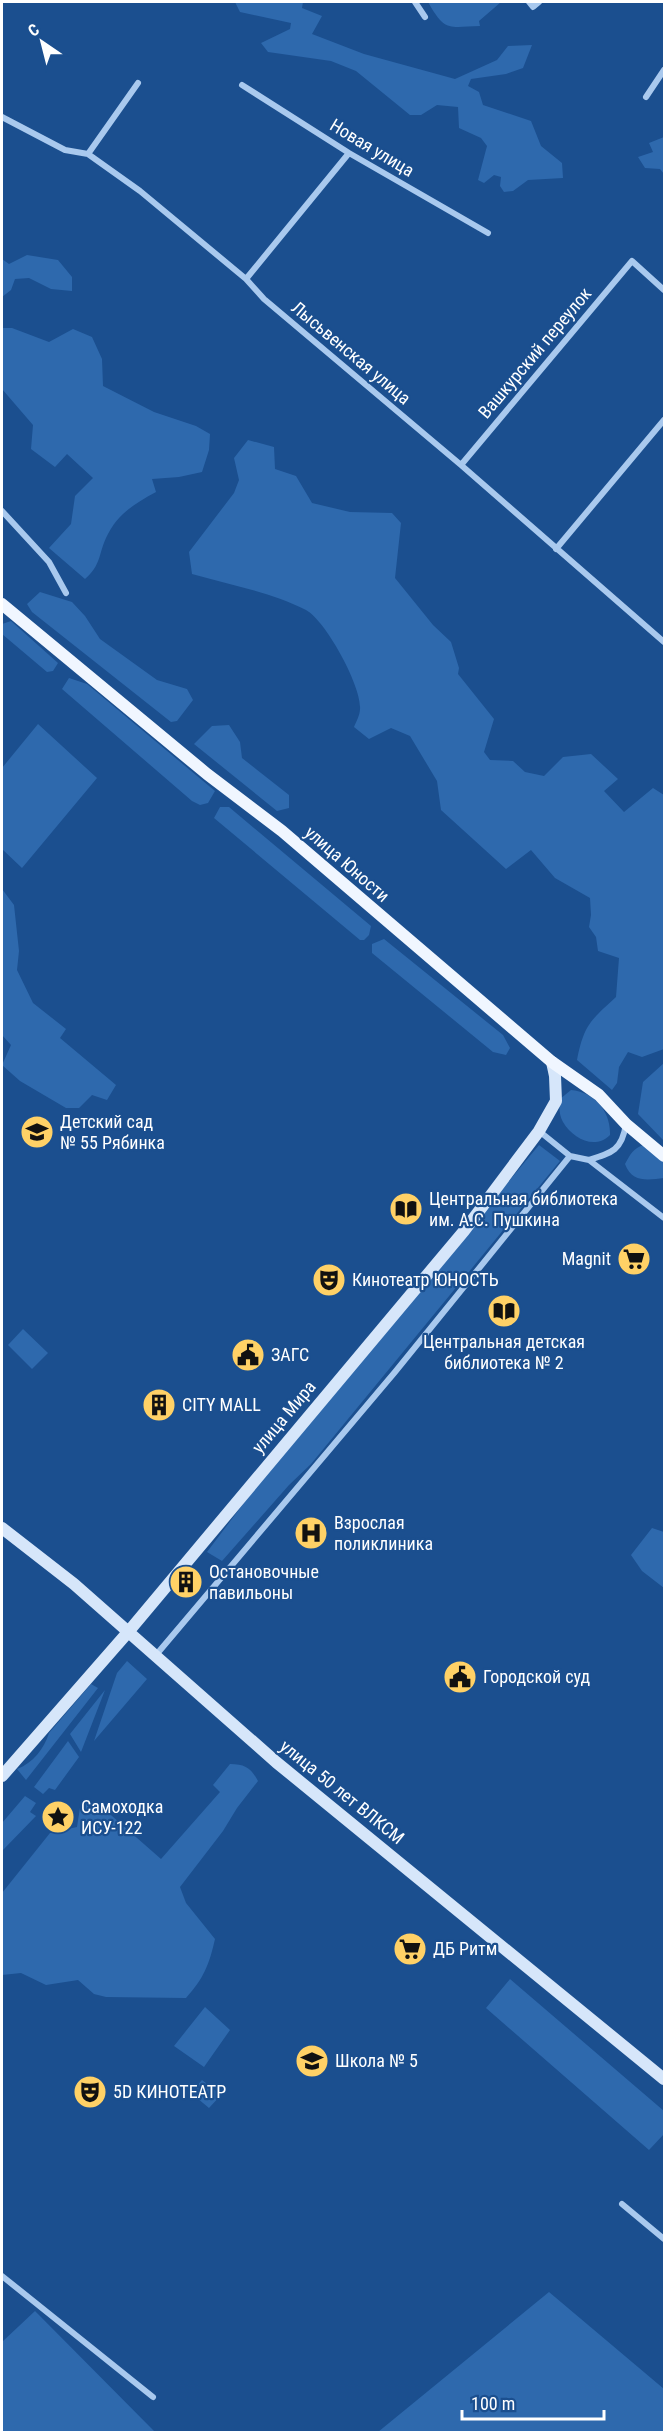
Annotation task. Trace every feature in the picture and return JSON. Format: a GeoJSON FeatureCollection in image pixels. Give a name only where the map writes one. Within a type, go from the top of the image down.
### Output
{"type":"FeatureCollection","features":[{"type":"Feature","properties":{"kind":"main road","name":"улица Юности"},"geometry":{"type":"LineString","coordinates":[[2,604],[207,774],[282,831],[552,1062],[599,1095],[626,1124],[664,1156]]}},
{"type":"Feature","properties":{"kind":"street"},"geometry":{"type":"LineString","coordinates":[[415,2],[425,17]]}},
{"type":"Feature","properties":{"kind":"street"},"geometry":{"type":"LineString","coordinates":[[646,96],[664,70]]}},
{"type":"Feature","properties":{"kind":"street"},"geometry":{"type":"LineString","coordinates":[[88,154],[138,83]]}},
{"type":"Feature","properties":{"kind":"street","name":"Новая улица"},"geometry":{"type":"LineString","coordinates":[[242,85],[349,153],[488,233]]}},
{"type":"Feature","properties":{"kind":"street","name":"Лысьвенская улица"},"geometry":{"type":"LineString","coordinates":[[2,117],[65,150],[88,154],[140,191],[246,279],[264,299],[461,465],[664,642]]}},
{"type":"Feature","properties":{"kind":"street"},"geometry":{"type":"LineString","coordinates":[[246,279],[349,153]]}},
{"type":"Feature","properties":{"kind":"street","name":"Вашкурский переулок"},"geometry":{"type":"LineString","coordinates":[[461,465],[632,261],[664,290]]}},
{"type":"Feature","properties":{"kind":"street"},"geometry":{"type":"LineString","coordinates":[[556,549],[664,420]]}},
{"type":"Feature","properties":{"kind":"street"},"geometry":{"type":"LineString","coordinates":[[2,511],[49,562],[66,593]]}},
{"type":"Feature","properties":{"kind":"street","name":"улица Мира"},"geometry":{"type":"LineString","coordinates":[[2,1776],[129,1631],[289,1438],[434,1269],[539,1131],[556,1101],[552,1062]]}},
{"type":"Feature","properties":{"kind":"street"},"geometry":{"type":"LineString","coordinates":[[589,1160],[619,1147],[626,1124]]}},
{"type":"Feature","properties":{"kind":"street"},"geometry":{"type":"LineString","coordinates":[[539,1131],[570,1156],[589,1160],[664,1218]]}},
{"type":"Feature","properties":{"kind":"street"},"geometry":{"type":"LineString","coordinates":[[156,1655],[373,1399],[570,1156]]}},
{"type":"Feature","properties":{"kind":"street","name":"улица 50 лет ВЛКСМ"},"geometry":{"type":"LineString","coordinates":[[2,1528],[74,1584],[276,1762],[664,2079]]}},
{"type":"Feature","properties":{"kind":"street"},"geometry":{"type":"LineString","coordinates":[[622,2204],[664,2239]]}},
{"type":"Feature","properties":{"kind":"street"},"geometry":{"type":"LineString","coordinates":[[2,2276],[153,2397]]}},
{"type":"Feature","properties":{"kind":"shaded area"},"geometry":{"type":"Polygon","coordinates":[[[235,2],[303,2],[302,8],[322,16],[312,34],[364,54],[455,79],[497,60],[508,46],[532,45],[523,68],[506,74],[471,79],[468,86],[479,92],[483,105],[531,121],[541,146],[562,163],[563,178],[528,180],[513,191],[504,192],[500,186],[501,177],[494,175],[484,183],[478,180],[487,146],[481,138],[459,128],[458,107],[437,105],[421,115],[410,115],[356,71],[331,61],[268,52],[261,43],[290,29],[291,23],[240,12],[235,2]]]}},
{"type":"Feature","properties":{"kind":"shaded area"},"geometry":{"type":"Polygon","coordinates":[[[428,2],[501,2],[479,21],[480,26],[454,27],[443,23],[428,2]]]}},
{"type":"Feature","properties":{"kind":"shaded area"},"geometry":{"type":"Polygon","coordinates":[[[664,137],[664,174],[660,169],[645,168],[638,157],[653,152],[649,143],[664,137]]]}},
{"type":"Feature","properties":{"kind":"shaded area"},"geometry":{"type":"Polygon","coordinates":[[[27,255],[58,260],[72,277],[72,291],[51,289],[29,278],[15,279],[11,290],[2,297],[2,259],[9,264],[27,255]]]}},
{"type":"Feature","properties":{"kind":"shaded area"},"geometry":{"type":"Polygon","coordinates":[[[2,328],[12,328],[49,342],[73,329],[92,337],[102,359],[103,386],[154,412],[196,426],[210,434],[209,450],[202,472],[152,479],[156,492],[133,506],[115,522],[106,538],[97,565],[85,579],[49,548],[71,524],[75,496],[93,478],[67,454],[55,467],[31,449],[33,425],[2,389],[2,328]]]}},
{"type":"Feature","properties":{"kind":"shaded area"},"geometry":{"type":"Polygon","coordinates":[[[248,440],[274,447],[275,469],[296,476],[312,503],[350,512],[392,513],[401,523],[395,578],[433,625],[451,642],[459,668],[458,674],[494,719],[484,752],[490,760],[513,761],[525,772],[544,776],[563,757],[591,754],[618,779],[604,791],[624,812],[653,788],[664,795],[664,1049],[642,1057],[628,1052],[619,1067],[617,1083],[612,1090],[577,1060],[582,1039],[589,1024],[616,997],[619,958],[598,951],[596,937],[589,927],[590,898],[555,878],[531,850],[506,869],[441,810],[437,781],[410,736],[391,728],[369,739],[354,727],[360,709],[359,699],[349,671],[323,627],[306,610],[279,598],[192,574],[189,552],[234,493],[239,480],[234,458],[248,440]]]}},
{"type":"Feature","properties":{"kind":"shaded area"},"geometry":{"type":"Polygon","coordinates":[[[40,592],[72,602],[85,616],[100,639],[157,680],[187,689],[193,700],[177,721],[171,722],[32,612],[27,604],[40,592]]]}},
{"type":"Feature","properties":{"kind":"shaded area"},"geometry":{"type":"Polygon","coordinates":[[[11,621],[58,663],[53,671],[47,672],[2,634],[2,624],[11,621]]]}},
{"type":"Feature","properties":{"kind":"shaded area"},"geometry":{"type":"Polygon","coordinates":[[[69,678],[87,684],[215,791],[208,803],[200,805],[192,801],[62,689],[69,678]]]}},
{"type":"Feature","properties":{"kind":"shaded area"},"geometry":{"type":"Polygon","coordinates":[[[38,724],[97,778],[22,868],[2,849],[2,768],[38,724]]]}},
{"type":"Feature","properties":{"kind":"shaded area"},"geometry":{"type":"Polygon","coordinates":[[[229,725],[240,742],[242,758],[289,795],[289,808],[277,811],[194,744],[212,726],[229,725]]]}},
{"type":"Feature","properties":{"kind":"shaded area"},"geometry":{"type":"Polygon","coordinates":[[[220,807],[229,807],[371,926],[369,935],[364,940],[360,940],[214,818],[220,807]]]}},
{"type":"Feature","properties":{"kind":"shaded area"},"geometry":{"type":"Polygon","coordinates":[[[2,889],[14,905],[19,951],[17,970],[33,1003],[66,1029],[60,1038],[116,1085],[107,1100],[92,1095],[79,1108],[66,1108],[20,1081],[2,1065],[11,1045],[2,1035],[2,889]]]}},
{"type":"Feature","properties":{"kind":"shaded area"},"geometry":{"type":"Polygon","coordinates":[[[384,939],[503,1035],[510,1048],[506,1055],[493,1052],[372,953],[372,944],[384,939]]]}},
{"type":"Feature","properties":{"kind":"shaded area"},"geometry":{"type":"Polygon","coordinates":[[[664,1063],[664,1141],[638,1114],[643,1082],[664,1063]]]}},
{"type":"Feature","properties":{"kind":"shaded area"},"geometry":{"type":"Polygon","coordinates":[[[571,1090],[587,1094],[600,1104],[608,1118],[610,1135],[598,1142],[591,1142],[578,1138],[567,1128],[561,1117],[560,1099],[571,1090]]]}},
{"type":"Feature","properties":{"kind":"shaded area"},"geometry":{"type":"Polygon","coordinates":[[[539,1145],[560,1161],[311,1464],[289,1485],[222,1561],[207,1552],[271,1467],[539,1145]]]}},
{"type":"Feature","properties":{"kind":"shaded area"},"geometry":{"type":"Polygon","coordinates":[[[644,1145],[652,1148],[664,1163],[664,1178],[641,1179],[628,1170],[625,1164],[630,1155],[644,1145]]]}},
{"type":"Feature","properties":{"kind":"shaded area"},"geometry":{"type":"Polygon","coordinates":[[[23,1329],[48,1353],[32,1369],[8,1345],[23,1329]]]}},
{"type":"Feature","properties":{"kind":"shaded area"},"geometry":{"type":"Polygon","coordinates":[[[652,1528],[664,1532],[664,1588],[642,1571],[631,1555],[652,1528]]]}},
{"type":"Feature","properties":{"kind":"shaded area"},"geometry":{"type":"Polygon","coordinates":[[[127,1661],[147,1679],[94,1741],[117,1673],[127,1661]]]}},
{"type":"Feature","properties":{"kind":"shaded area"},"geometry":{"type":"Polygon","coordinates":[[[91,1684],[98,1688],[26,1780],[17,1769],[37,1755],[49,1733],[91,1684]]]}},
{"type":"Feature","properties":{"kind":"shaded area"},"geometry":{"type":"Polygon","coordinates":[[[105,1690],[81,1752],[70,1734],[105,1690]]]}},
{"type":"Feature","properties":{"kind":"shaded area"},"geometry":{"type":"Polygon","coordinates":[[[68,1741],[79,1757],[55,1790],[49,1788],[43,1794],[34,1787],[68,1741]]]}},
{"type":"Feature","properties":{"kind":"shaded area"},"geometry":{"type":"Polygon","coordinates":[[[230,1764],[247,1768],[258,1781],[180,1887],[186,1903],[215,1939],[205,1971],[186,1998],[106,1997],[94,1994],[78,1980],[46,1985],[21,1973],[2,1975],[2,1893],[50,1833],[77,1827],[81,1801],[104,1809],[161,1859],[220,1792],[213,1785],[230,1764]]]}},
{"type":"Feature","properties":{"kind":"shaded area"},"geometry":{"type":"Polygon","coordinates":[[[25,1796],[36,1803],[30,1812],[36,1816],[3,1850],[2,1823],[25,1796]]]}},
{"type":"Feature","properties":{"kind":"shaded area"},"geometry":{"type":"Polygon","coordinates":[[[510,1979],[664,2111],[664,2134],[649,2150],[486,2008],[510,1979]]]}},
{"type":"Feature","properties":{"kind":"shaded area"},"geometry":{"type":"Polygon","coordinates":[[[205,2007],[230,2030],[204,2067],[174,2046],[205,2007]]]}},
{"type":"Feature","properties":{"kind":"shaded area"},"geometry":{"type":"Polygon","coordinates":[[[202,2080],[221,2095],[209,2108],[191,2093],[202,2080]]]}},
{"type":"Feature","properties":{"kind":"shaded area"},"geometry":{"type":"Polygon","coordinates":[[[549,2292],[664,2389],[664,2432],[378,2432],[549,2292]]]}},
{"type":"Feature","properties":{"kind":"shaded area"},"geometry":{"type":"Polygon","coordinates":[[[35,2311],[155,2432],[2,2432],[2,2342],[35,2311]]]}},
{"type":"Feature","properties":{"kind":"place","name":"Детский сад № 55 Рябинка"},"geometry":{"type":"Point","coordinates":[37,1132]}},
{"type":"Feature","properties":{"kind":"place","name":"Центральная библиотека им. А.С. Пушкина"},"geometry":{"type":"Point","coordinates":[406,1209]}},
{"type":"Feature","properties":{"kind":"place","name":"Magnit"},"geometry":{"type":"Point","coordinates":[634,1259]}},
{"type":"Feature","properties":{"kind":"place","name":"Кинотеатр ЮНОСТЬ"},"geometry":{"type":"Point","coordinates":[329,1280]}},
{"type":"Feature","properties":{"kind":"place","name":"Центральная детская библиотека № 2"},"geometry":{"type":"Point","coordinates":[504,1311]}},
{"type":"Feature","properties":{"kind":"place","name":"ЗАГС"},"geometry":{"type":"Point","coordinates":[248,1355]}},
{"type":"Feature","properties":{"kind":"place","name":"CITY MALL"},"geometry":{"type":"Point","coordinates":[159,1405]}},
{"type":"Feature","properties":{"kind":"place","name":"Взрослая поликлиника"},"geometry":{"type":"Point","coordinates":[311,1533]}},
{"type":"Feature","properties":{"kind":"place","name":"Остановочные павильоны"},"geometry":{"type":"Point","coordinates":[186,1582]}},
{"type":"Feature","properties":{"kind":"place","name":"Городской суд"},"geometry":{"type":"Point","coordinates":[460,1677]}},
{"type":"Feature","properties":{"kind":"place","name":"Самоходка ИСУ-122"},"geometry":{"type":"Point","coordinates":[58,1817]}},
{"type":"Feature","properties":{"kind":"place","name":"ДБ Ритм"},"geometry":{"type":"Point","coordinates":[410,1949]}},
{"type":"Feature","properties":{"kind":"place","name":"Школа № 5"},"geometry":{"type":"Point","coordinates":[312,2061]}},
{"type":"Feature","properties":{"kind":"place","name":"5D КИНОТЕАТР"},"geometry":{"type":"Point","coordinates":[90,2092]}}]}
